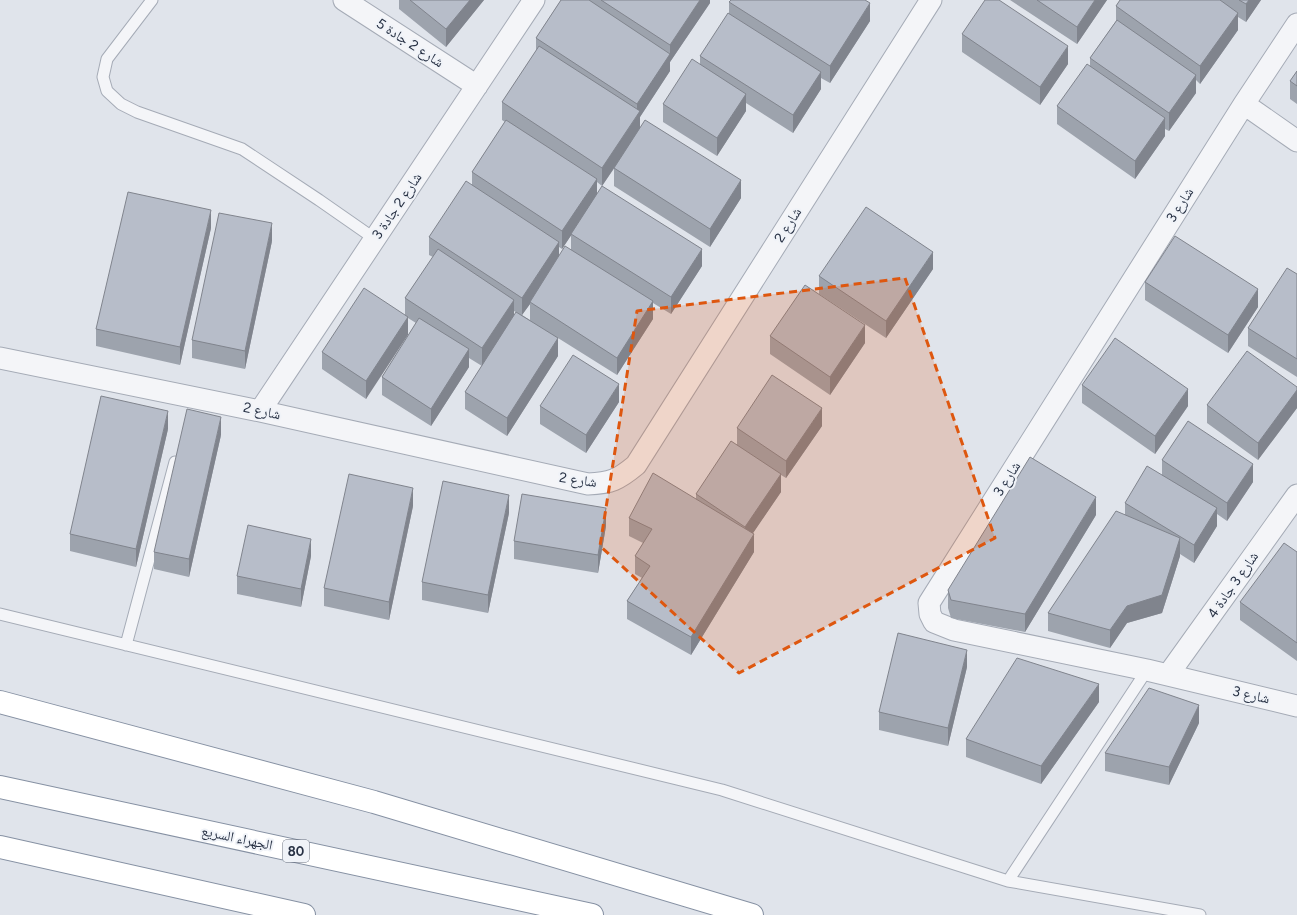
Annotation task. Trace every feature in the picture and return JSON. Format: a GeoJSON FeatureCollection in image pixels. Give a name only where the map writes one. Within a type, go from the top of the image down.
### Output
{"type":"FeatureCollection","features":[{"type":"Feature","properties":{"kind":"highway"},"geometry":{"type":"LineString","coordinates":[[0,702],[374,802],[752,915]]}},
{"type":"Feature","properties":{"kind":"highway","name":"الجهراء السريع"},"geometry":{"type":"LineString","coordinates":[[0,786],[592,915]]}},
{"type":"Feature","properties":{"kind":"highway"},"geometry":{"type":"LineString","coordinates":[[0,847],[304,915]]}},
{"type":"Feature","properties":{"kind":"street","name":"شارع 2 جادة 5"},"geometry":{"type":"LineString","coordinates":[[344,0],[476,86]]}},
{"type":"Feature","properties":{"kind":"street","name":"شارع 2 جادة 3"},"geometry":{"type":"LineString","coordinates":[[260,411],[534,0]]}},
{"type":"Feature","properties":{"kind":"street","name":"شارع 2"},"geometry":{"type":"LineString","coordinates":[[0,358],[192,401],[260,411],[588,484],[602,484],[615,481],[636,465],[925,2]]}},
{"type":"Feature","properties":{"kind":"street","name":"شارع 3"},"geometry":{"type":"LineString","coordinates":[[1297,24],[1244,104],[929,603],[930,614],[934,622],[954,630],[1147,670],[1297,706]]}},
{"type":"Feature","properties":{"kind":"street"},"geometry":{"type":"LineString","coordinates":[[1244,104],[1297,141]]}},
{"type":"Feature","properties":{"kind":"street","name":"شارع 3 جادة 4"},"geometry":{"type":"LineString","coordinates":[[1168,675],[1297,495]]}},
{"type":"Feature","properties":{"kind":"lane"},"geometry":{"type":"LineString","coordinates":[[152,0],[107,58],[103,77],[107,91],[121,104],[137,112],[242,149],[375,239]]}},
{"type":"Feature","properties":{"kind":"lane"},"geometry":{"type":"LineString","coordinates":[[126,645],[178,452]]}},
{"type":"Feature","properties":{"kind":"lane"},"geometry":{"type":"LineString","coordinates":[[0,614],[722,790],[1008,881],[1200,915]]}},
{"type":"Feature","properties":{"kind":"lane"},"geometry":{"type":"LineString","coordinates":[[1008,881],[1147,670]]}},
{"type":"Feature","properties":{"kind":"highlighted area"},"geometry":{"type":"Polygon","coordinates":[[[905,278],[995,538],[739,673],[600,546],[637,311],[905,278]]]}},
{"type":"Feature","properties":{"kind":"building"},"geometry":{"type":"Polygon","coordinates":[[[410,0],[470,0],[446,29],[410,0]]]}},
{"type":"Feature","properties":{"kind":"building"},"geometry":{"type":"Polygon","coordinates":[[[561,0],[589,0],[670,54],[637,104],[536,38],[561,0]]]}},
{"type":"Feature","properties":{"kind":"building"},"geometry":{"type":"Polygon","coordinates":[[[601,0],[700,0],[670,45],[601,0]]]}},
{"type":"Feature","properties":{"kind":"building"},"geometry":{"type":"Polygon","coordinates":[[[731,0],[865,0],[870,3],[830,66],[729,2],[731,0]]]}},
{"type":"Feature","properties":{"kind":"building"},"geometry":{"type":"Polygon","coordinates":[[[985,0],[999,0],[1068,46],[1040,87],[962,34],[985,0]]]}},
{"type":"Feature","properties":{"kind":"building"},"geometry":{"type":"Polygon","coordinates":[[[1037,0],[1095,0],[1077,27],[1037,0]]]}},
{"type":"Feature","properties":{"kind":"building"},"geometry":{"type":"Polygon","coordinates":[[[1120,0],[1220,0],[1238,13],[1200,66],[1116,6],[1120,0]]]}},
{"type":"Feature","properties":{"kind":"building"},"geometry":{"type":"Polygon","coordinates":[[[1239,0],[1249,0],[1246,4],[1239,0]]]}},
{"type":"Feature","properties":{"kind":"building"},"geometry":{"type":"Polygon","coordinates":[[[728,13],[821,72],[793,115],[700,56],[728,13]]]}},
{"type":"Feature","properties":{"kind":"building"},"geometry":{"type":"Polygon","coordinates":[[[1117,20],[1196,75],[1169,113],[1090,58],[1117,20]]]}},
{"type":"Feature","properties":{"kind":"building"},"geometry":{"type":"Polygon","coordinates":[[[539,46],[640,111],[602,168],[502,102],[539,46]]]}},
{"type":"Feature","properties":{"kind":"building"},"geometry":{"type":"Polygon","coordinates":[[[692,59],[746,94],[717,138],[663,104],[692,59]]]}},
{"type":"Feature","properties":{"kind":"building"},"geometry":{"type":"Polygon","coordinates":[[[1087,64],[1165,118],[1135,161],[1057,106],[1087,64]]]}},
{"type":"Feature","properties":{"kind":"building"},"geometry":{"type":"Polygon","coordinates":[[[1297,71],[1297,86],[1290,81],[1297,71]]]}},
{"type":"Feature","properties":{"kind":"building"},"geometry":{"type":"Polygon","coordinates":[[[506,120],[597,179],[562,231],[472,172],[506,120]]]}},
{"type":"Feature","properties":{"kind":"building"},"geometry":{"type":"Polygon","coordinates":[[[645,120],[741,180],[710,229],[614,168],[645,120]]]}},
{"type":"Feature","properties":{"kind":"building"},"geometry":{"type":"Polygon","coordinates":[[[466,181],[559,242],[522,298],[429,237],[466,181]]]}},
{"type":"Feature","properties":{"kind":"building"},"geometry":{"type":"Polygon","coordinates":[[[602,186],[702,249],[671,297],[571,234],[602,186]]]}},
{"type":"Feature","properties":{"kind":"building"},"geometry":{"type":"Polygon","coordinates":[[[128,192],[211,210],[180,347],[96,329],[128,192]]]}},
{"type":"Feature","properties":{"kind":"building"},"geometry":{"type":"Polygon","coordinates":[[[866,207],[933,252],[886,321],[819,276],[866,207]]]}},
{"type":"Feature","properties":{"kind":"building"},"geometry":{"type":"Polygon","coordinates":[[[219,213],[272,223],[245,351],[192,340],[219,213]]]}},
{"type":"Feature","properties":{"kind":"building"},"geometry":{"type":"Polygon","coordinates":[[[1175,236],[1258,289],[1228,335],[1145,282],[1175,236]]]}},
{"type":"Feature","properties":{"kind":"building"},"geometry":{"type":"Polygon","coordinates":[[[565,246],[653,301],[617,358],[530,302],[565,246]]]}},
{"type":"Feature","properties":{"kind":"building"},"geometry":{"type":"Polygon","coordinates":[[[438,249],[514,300],[482,348],[405,298],[438,249]]]}},
{"type":"Feature","properties":{"kind":"building"},"geometry":{"type":"Polygon","coordinates":[[[1287,268],[1297,274],[1297,359],[1248,328],[1287,268]]]}},
{"type":"Feature","properties":{"kind":"building"},"geometry":{"type":"Polygon","coordinates":[[[805,285],[865,325],[830,377],[770,336],[805,285]]]}},
{"type":"Feature","properties":{"kind":"building"},"geometry":{"type":"Polygon","coordinates":[[[364,288],[408,317],[366,381],[322,352],[364,288]]]}},
{"type":"Feature","properties":{"kind":"building"},"geometry":{"type":"Polygon","coordinates":[[[516,312],[558,338],[507,418],[465,392],[516,312]]]}},
{"type":"Feature","properties":{"kind":"building"},"geometry":{"type":"Polygon","coordinates":[[[419,318],[469,349],[431,409],[382,377],[419,318]]]}},
{"type":"Feature","properties":{"kind":"building"},"geometry":{"type":"Polygon","coordinates":[[[1115,338],[1188,389],[1155,436],[1082,385],[1115,338]]]}},
{"type":"Feature","properties":{"kind":"building"},"geometry":{"type":"Polygon","coordinates":[[[1247,351],[1297,387],[1297,390],[1258,443],[1207,405],[1247,351]]]}},
{"type":"Feature","properties":{"kind":"building"},"geometry":{"type":"Polygon","coordinates":[[[573,355],[619,384],[586,435],[540,406],[573,355]]]}},
{"type":"Feature","properties":{"kind":"building"},"geometry":{"type":"Polygon","coordinates":[[[772,375],[822,408],[786,461],[737,428],[772,375]]]}},
{"type":"Feature","properties":{"kind":"building"},"geometry":{"type":"Polygon","coordinates":[[[101,396],[168,411],[136,549],[70,534],[101,396]]]}},
{"type":"Feature","properties":{"kind":"building"},"geometry":{"type":"Polygon","coordinates":[[[187,409],[221,417],[189,559],[154,552],[187,409]]]}},
{"type":"Feature","properties":{"kind":"building"},"geometry":{"type":"Polygon","coordinates":[[[1188,421],[1253,464],[1227,503],[1162,460],[1188,421]]]}},
{"type":"Feature","properties":{"kind":"building"},"geometry":{"type":"Polygon","coordinates":[[[731,441],[781,474],[745,527],[696,494],[731,441]]]}},
{"type":"Feature","properties":{"kind":"building"},"geometry":{"type":"Polygon","coordinates":[[[1030,457],[1096,497],[1025,614],[951,600],[948,590],[1030,457]]]}},
{"type":"Feature","properties":{"kind":"building"},"geometry":{"type":"Polygon","coordinates":[[[1147,466],[1217,508],[1194,545],[1125,503],[1147,466]]]}},
{"type":"Feature","properties":{"kind":"building"},"geometry":{"type":"Polygon","coordinates":[[[653,473],[754,534],[691,637],[627,601],[650,566],[635,556],[652,529],[629,518],[653,473]]]}},
{"type":"Feature","properties":{"kind":"building"},"geometry":{"type":"Polygon","coordinates":[[[349,474],[413,488],[389,602],[324,588],[349,474]]]}},
{"type":"Feature","properties":{"kind":"building"},"geometry":{"type":"Polygon","coordinates":[[[443,481],[509,495],[488,595],[422,582],[443,481]]]}},
{"type":"Feature","properties":{"kind":"building"},"geometry":{"type":"Polygon","coordinates":[[[522,494],[606,508],[598,555],[514,541],[522,494]]]}},
{"type":"Feature","properties":{"kind":"building"},"geometry":{"type":"Polygon","coordinates":[[[1116,511],[1180,538],[1162,595],[1127,606],[1110,630],[1048,613],[1116,511]]]}},
{"type":"Feature","properties":{"kind":"building"},"geometry":{"type":"Polygon","coordinates":[[[248,525],[311,539],[301,589],[237,576],[248,525]]]}},
{"type":"Feature","properties":{"kind":"building"},"geometry":{"type":"Polygon","coordinates":[[[1284,543],[1297,552],[1297,643],[1240,602],[1284,543]]]}},
{"type":"Feature","properties":{"kind":"building"},"geometry":{"type":"Polygon","coordinates":[[[898,633],[967,650],[948,728],[879,712],[898,633]]]}},
{"type":"Feature","properties":{"kind":"building"},"geometry":{"type":"Polygon","coordinates":[[[1017,658],[1099,684],[1041,766],[966,739],[1017,658]]]}},
{"type":"Feature","properties":{"kind":"building"},"geometry":{"type":"Polygon","coordinates":[[[1149,688],[1199,705],[1169,767],[1105,753],[1149,688]]]}}]}
